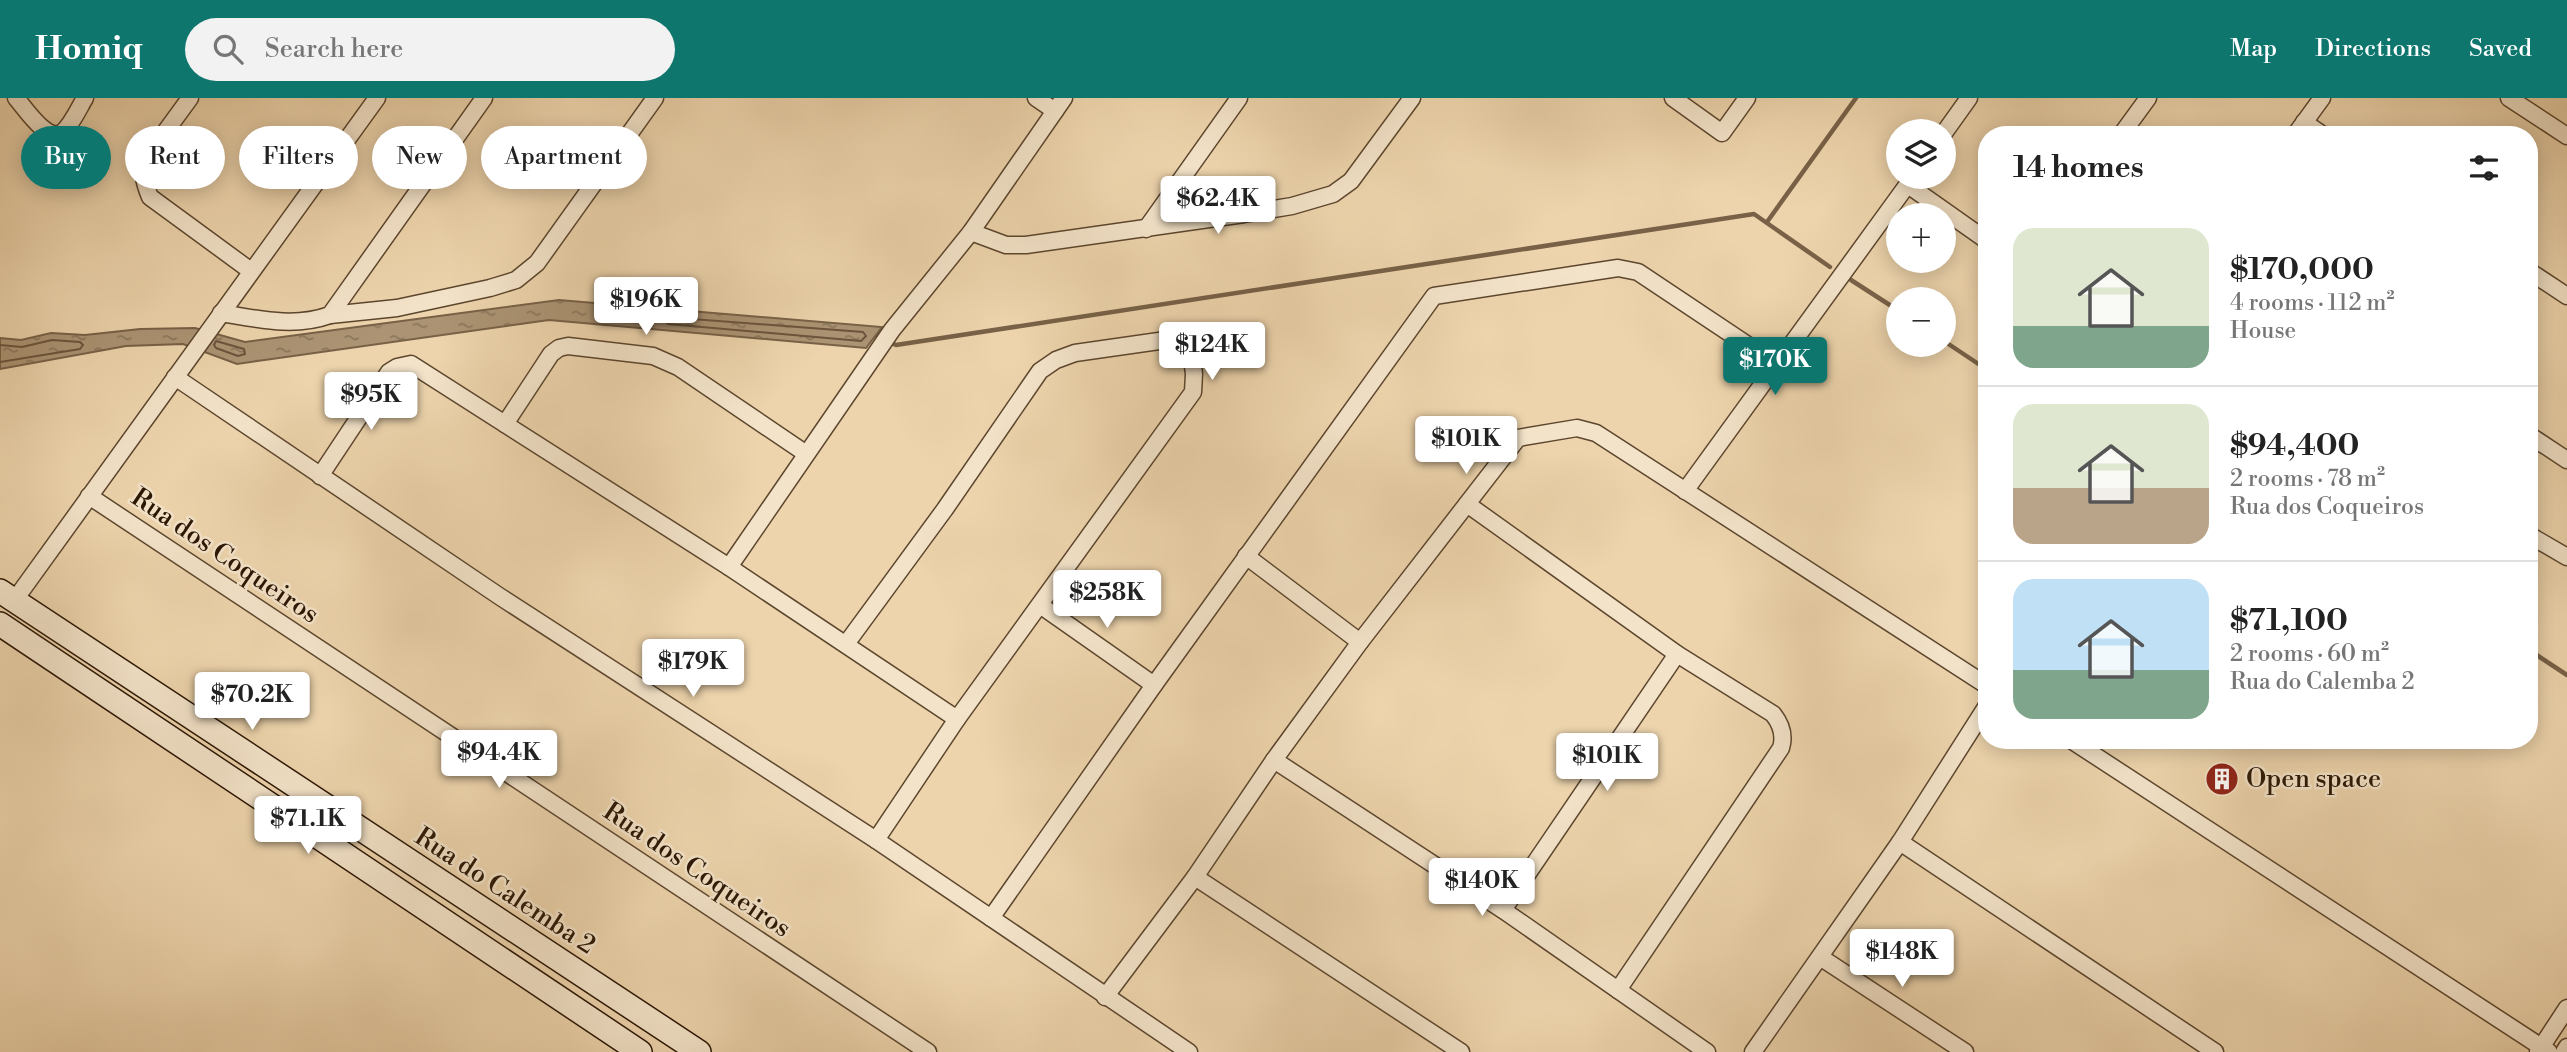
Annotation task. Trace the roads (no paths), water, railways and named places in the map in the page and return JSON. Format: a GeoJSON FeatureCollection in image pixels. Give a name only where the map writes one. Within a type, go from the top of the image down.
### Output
{"type":"FeatureCollection","features":[{"type":"Feature","properties":{"kind":"main road","name":"Rua do Calemba 2"},"geometry":{"type":"LineString","coordinates":[[7,596],[699,1052]]}},
{"type":"Feature","properties":{"kind":"main road"},"geometry":{"type":"LineString","coordinates":[[0,624],[640,1052]]}},
{"type":"Feature","properties":{"kind":"street"},"geometry":{"type":"LineString","coordinates":[[16,98],[47,133],[54,135],[62,133],[85,98]]}},
{"type":"Feature","properties":{"kind":"street"},"geometry":{"type":"LineString","coordinates":[[190,98],[147,157],[143,180],[150,197],[251,271]]}},
{"type":"Feature","properties":{"kind":"street"},"geometry":{"type":"LineString","coordinates":[[7,596],[89,496],[377,98]]}},
{"type":"Feature","properties":{"kind":"street"},"geometry":{"type":"LineString","coordinates":[[330,315],[484,98]]}},
{"type":"Feature","properties":{"kind":"street"},"geometry":{"type":"LineString","coordinates":[[221,313],[276,322],[312,322],[330,315],[397,308],[516,280],[537,262],[655,98]]}},
{"type":"Feature","properties":{"kind":"street"},"geometry":{"type":"LineString","coordinates":[[729,567],[892,330],[971,232],[1059,105],[1036,98]]}},
{"type":"Feature","properties":{"kind":"street"},"geometry":{"type":"LineString","coordinates":[[1146,229],[1239,98]]}},
{"type":"Feature","properties":{"kind":"street"},"geometry":{"type":"LineString","coordinates":[[971,232],[1006,245],[1026,245],[1292,206],[1333,194],[1350,181],[1412,98]]}},
{"type":"Feature","properties":{"kind":"street"},"geometry":{"type":"LineString","coordinates":[[1673,98],[1722,133],[1747,98]]}},
{"type":"Feature","properties":{"kind":"street"},"geometry":{"type":"LineString","coordinates":[[1954,119],[1969,98]]}},
{"type":"Feature","properties":{"kind":"street"},"geometry":{"type":"LineString","coordinates":[[2128,126],[2148,98]]}},
{"type":"Feature","properties":{"kind":"street"},"geometry":{"type":"LineString","coordinates":[[2301,126],[2322,98]]}},
{"type":"Feature","properties":{"kind":"street"},"geometry":{"type":"LineString","coordinates":[[2509,98],[2567,136]]}},
{"type":"Feature","properties":{"kind":"street"},"geometry":{"type":"LineString","coordinates":[[1685,491],[1905,189]]}},
{"type":"Feature","properties":{"kind":"street"},"geometry":{"type":"LineString","coordinates":[[1921,189],[1978,234]]}},
{"type":"Feature","properties":{"kind":"street"},"geometry":{"type":"LineString","coordinates":[[991,918],[1154,685],[1434,296],[1618,268],[1629,269],[1638,272],[1776,364]]}},
{"type":"Feature","properties":{"kind":"street"},"geometry":{"type":"LineString","coordinates":[[2538,277],[2567,296]]}},
{"type":"Feature","properties":{"kind":"street"},"geometry":{"type":"LineString","coordinates":[[846,644],[945,509],[1040,371],[1056,360],[1075,353],[1166,340],[1180,347],[1192,358],[1193,391],[957,719],[876,840]]}},
{"type":"Feature","properties":{"kind":"street"},"geometry":{"type":"LineString","coordinates":[[505,424],[551,354],[568,345],[653,356],[678,367],[805,453]]}},
{"type":"Feature","properties":{"kind":"street"},"geometry":{"type":"LineString","coordinates":[[320,476],[389,372],[405,364],[411,365],[729,567],[957,719]]}},
{"type":"Feature","properties":{"kind":"street"},"geometry":{"type":"LineString","coordinates":[[175,377],[499,596],[876,840],[1189,1052]]}},
{"type":"Feature","properties":{"kind":"street"},"geometry":{"type":"LineString","coordinates":[[1105,997],[1195,877],[1274,760],[1360,642],[1518,438],[1561,429],[1577,428],[1596,433],[1978,680]]}},
{"type":"Feature","properties":{"kind":"street"},"geometry":{"type":"LineString","coordinates":[[2538,441],[2567,460]]}},
{"type":"Feature","properties":{"kind":"street","name":"Rua dos Coqueiros"},"geometry":{"type":"LineString","coordinates":[[89,496],[928,1052]]}},
{"type":"Feature","properties":{"kind":"street"},"geometry":{"type":"LineString","coordinates":[[1467,504],[1677,654],[1773,714],[1778,721],[1783,740],[1776,755],[1618,990]]}},
{"type":"Feature","properties":{"kind":"street"},"geometry":{"type":"LineString","coordinates":[[2538,539],[2564,549]]}},
{"type":"Feature","properties":{"kind":"street"},"geometry":{"type":"LineString","coordinates":[[1246,556],[1360,642]]}},
{"type":"Feature","properties":{"kind":"street"},"geometry":{"type":"LineString","coordinates":[[1040,606],[1154,685]]}},
{"type":"Feature","properties":{"kind":"street"},"geometry":{"type":"LineString","coordinates":[[1503,910],[1677,654]]}},
{"type":"Feature","properties":{"kind":"street"},"geometry":{"type":"LineString","coordinates":[[1753,1052],[1900,842],[1978,720]]}},
{"type":"Feature","properties":{"kind":"street"},"geometry":{"type":"LineString","coordinates":[[2085,749],[2543,1050],[2567,1008]]}},
{"type":"Feature","properties":{"kind":"street"},"geometry":{"type":"LineString","coordinates":[[1274,760],[1503,910],[1707,1052]]}},
{"type":"Feature","properties":{"kind":"street"},"geometry":{"type":"LineString","coordinates":[[1900,842],[2215,1052]]}},
{"type":"Feature","properties":{"kind":"street"},"geometry":{"type":"LineString","coordinates":[[1195,877],[1461,1052]]}},
{"type":"Feature","properties":{"kind":"street"},"geometry":{"type":"LineString","coordinates":[[1820,957],[1965,1052]]}},
{"type":"Feature","properties":{"kind":"street"},"geometry":{"type":"LineString","coordinates":[[2564,1052],[2567,1047]]}},
{"type":"Feature","properties":{"kind":"water"},"geometry":{"type":"Polygon","coordinates":[[[559,300],[882,327],[866,348],[549,320],[237,364],[183,344],[126,346],[0,369],[0,338],[21,340],[51,333],[85,335],[140,329],[195,328],[245,342],[559,300]]]}},
{"type":"Feature","properties":{"kind":"waterway"},"geometry":{"type":"LineString","coordinates":[[1767,222],[1856,98]]}},
{"type":"Feature","properties":{"kind":"waterway"},"geometry":{"type":"LineString","coordinates":[[877,337],[896,345],[1754,214],[1830,267]]}},
{"type":"Feature","properties":{"kind":"waterway"},"geometry":{"type":"LineString","coordinates":[[1851,280],[1886,303]]}},
{"type":"Feature","properties":{"kind":"waterway"},"geometry":{"type":"LineString","coordinates":[[1956,349],[1978,364]]}},
{"type":"Feature","properties":{"kind":"waterway"},"geometry":{"type":"LineString","coordinates":[[2538,656],[2567,675]]}},
{"type":"Feature","properties":{"kind":"place","name":"Open space"},"geometry":{"type":"Point","coordinates":[2222,779]}}]}
